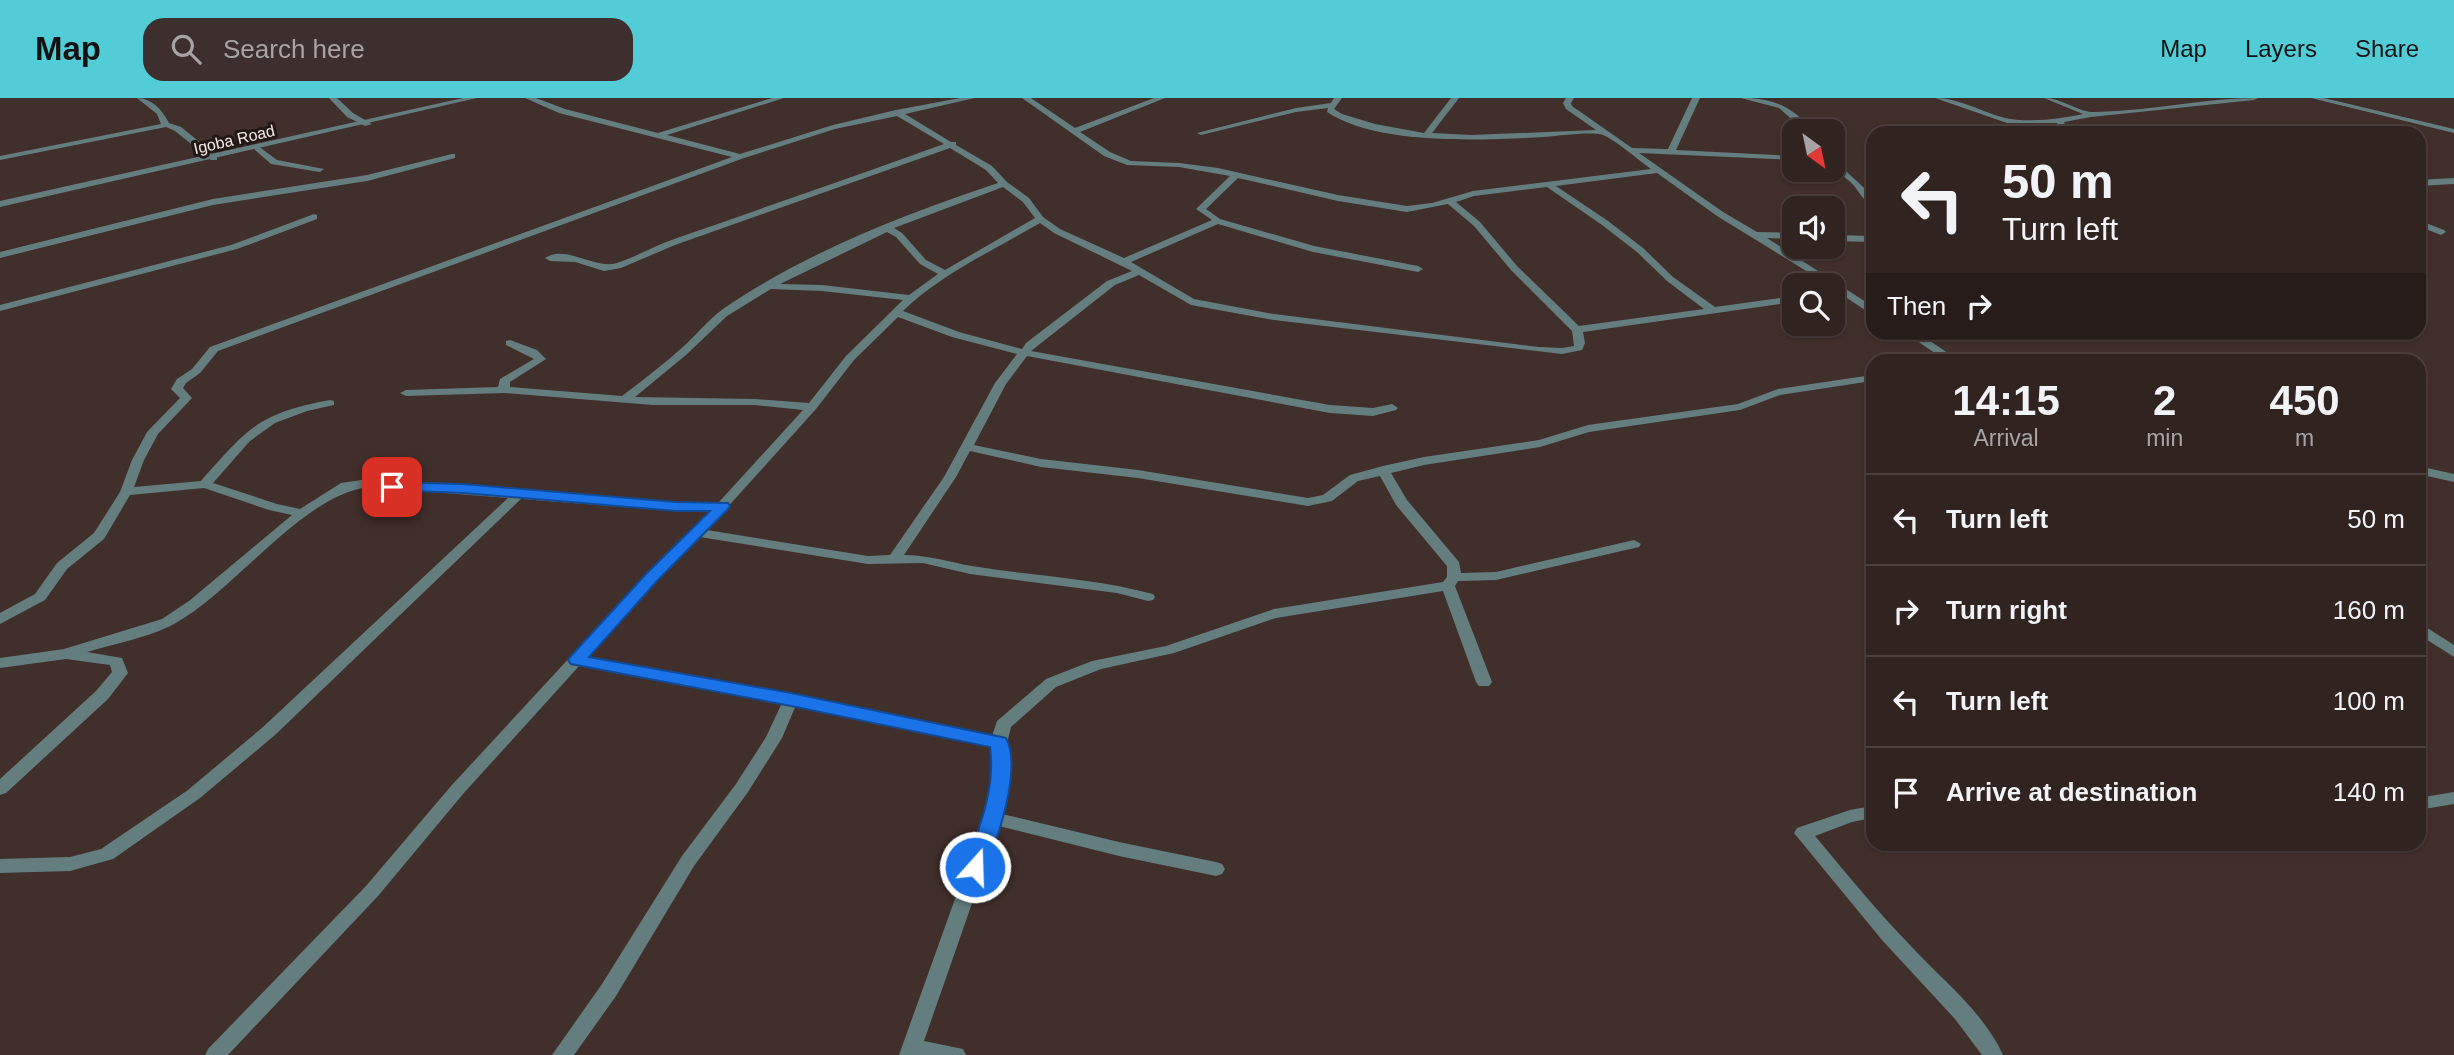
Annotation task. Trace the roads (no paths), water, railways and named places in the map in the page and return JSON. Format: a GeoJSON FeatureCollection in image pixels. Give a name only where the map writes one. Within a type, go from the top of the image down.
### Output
{"type":"FeatureCollection","features":[{"type":"Feature","properties":{"kind":"street"},"geometry":{"type":"LineString","coordinates":[[141,98],[160,113],[166,125]]}},
{"type":"Feature","properties":{"kind":"street"},"geometry":{"type":"LineString","coordinates":[[333,98],[349,115],[368,124]]}},
{"type":"Feature","properties":{"kind":"street","name":"Igoba Road"},"geometry":{"type":"LineString","coordinates":[[0,204],[368,124],[473,98]]}},
{"type":"Feature","properties":{"kind":"street"},"geometry":{"type":"LineString","coordinates":[[529,98],[562,111],[740,156]]}},
{"type":"Feature","properties":{"kind":"street"},"geometry":{"type":"LineString","coordinates":[[660,135],[779,98]]}},
{"type":"Feature","properties":{"kind":"street"},"geometry":{"type":"LineString","coordinates":[[0,619],[40,597],[62,566],[99,536],[126,492],[138,460],[153,432],[186,398],[177,389],[181,381],[196,371],[214,349],[740,156],[832,127],[971,98]]}},
{"type":"Feature","properties":{"kind":"street"},"geometry":{"type":"LineString","coordinates":[[1026,98],[1107,154],[1130,163],[1179,165],[1407,209],[1433,206],[1473,194],[1657,171]]}},
{"type":"Feature","properties":{"kind":"street"},"geometry":{"type":"LineString","coordinates":[[1074,131],[1161,98]]}},
{"type":"Feature","properties":{"kind":"street"},"geometry":{"type":"LineString","coordinates":[[1201,132],[1330,105],[1338,98]]}},
{"type":"Feature","properties":{"kind":"street"},"geometry":{"type":"LineString","coordinates":[[1426,136],[1455,98]]}},
{"type":"Feature","properties":{"kind":"street"},"geometry":{"type":"LineString","coordinates":[[1570,98],[1567,103],[1569,107],[1657,171],[1816,273]]}},
{"type":"Feature","properties":{"kind":"street"},"geometry":{"type":"LineString","coordinates":[[1671,150],[1696,98]]}},
{"type":"Feature","properties":{"kind":"street"},"geometry":{"type":"LineString","coordinates":[[1745,98],[1780,103],[1798,119]]}},
{"type":"Feature","properties":{"kind":"street"},"geometry":{"type":"LineString","coordinates":[[1938,98],[2007,121],[2060,121],[2091,115],[2254,98]]}},
{"type":"Feature","properties":{"kind":"street"},"geometry":{"type":"LineString","coordinates":[[2048,98],[2091,115]]}},
{"type":"Feature","properties":{"kind":"street"},"geometry":{"type":"LineString","coordinates":[[2175,98],[2191,104]]}},
{"type":"Feature","properties":{"kind":"street"},"geometry":{"type":"LineString","coordinates":[[2315,98],[2454,131]]}},
{"type":"Feature","properties":{"kind":"street"},"geometry":{"type":"LineString","coordinates":[[1330,105],[1329,110],[1333,113],[1352,120],[1426,136],[1486,139],[1604,132]]}},
{"type":"Feature","properties":{"kind":"street"},"geometry":{"type":"LineString","coordinates":[[896,112],[989,168],[1004,184],[1026,200],[1040,219],[1057,231],[1124,262],[1191,302],[1274,317],[1562,351],[1578,348],[1580,343],[1577,330],[1514,268],[1478,224],[1450,201]]}},
{"type":"Feature","properties":{"kind":"street"},"geometry":{"type":"LineString","coordinates":[[2060,121],[2062,126]]}},
{"type":"Feature","properties":{"kind":"street"},"geometry":{"type":"LineString","coordinates":[[0,158],[166,125],[178,129],[214,158]]}},
{"type":"Feature","properties":{"kind":"street"},"geometry":{"type":"LineString","coordinates":[[550,258],[576,259],[604,268],[618,266],[684,239],[953,144]]}},
{"type":"Feature","properties":{"kind":"street"},"geometry":{"type":"LineString","coordinates":[[0,146],[11,155]]}},
{"type":"Feature","properties":{"kind":"street"},"geometry":{"type":"LineString","coordinates":[[258,148],[274,162],[320,169]]}},
{"type":"Feature","properties":{"kind":"street"},"geometry":{"type":"LineString","coordinates":[[1630,150],[1671,150],[1782,158]]}},
{"type":"Feature","properties":{"kind":"street"},"geometry":{"type":"LineString","coordinates":[[0,255],[213,202],[294,185],[367,178],[452,156]]}},
{"type":"Feature","properties":{"kind":"street"},"geometry":{"type":"LineString","coordinates":[[282,174],[279,169],[288,166]]}},
{"type":"Feature","properties":{"kind":"street"},"geometry":{"type":"LineString","coordinates":[[1845,175],[1857,183],[1866,184]]}},
{"type":"Feature","properties":{"kind":"street"},"geometry":{"type":"LineString","coordinates":[[1235,176],[1200,209],[1217,221],[1313,249],[1419,270]]}},
{"type":"Feature","properties":{"kind":"street"},"geometry":{"type":"LineString","coordinates":[[2426,183],[2454,181]]}},
{"type":"Feature","properties":{"kind":"street"},"geometry":{"type":"LineString","coordinates":[[1857,183],[1866,196]]}},
{"type":"Feature","properties":{"kind":"street"},"geometry":{"type":"LineString","coordinates":[[624,400],[672,362],[726,312],[769,287],[889,229],[962,198],[1004,184]]}},
{"type":"Feature","properties":{"kind":"street"},"geometry":{"type":"LineString","coordinates":[[1550,186],[1614,230],[1640,250],[1665,275],[1713,311]]}},
{"type":"Feature","properties":{"kind":"street"},"geometry":{"type":"LineString","coordinates":[[1433,206],[1460,209]]}},
{"type":"Feature","properties":{"kind":"street"},"geometry":{"type":"LineString","coordinates":[[0,308],[234,247],[314,217]]}},
{"type":"Feature","properties":{"kind":"street"},"geometry":{"type":"LineString","coordinates":[[215,1055],[372,891],[457,790],[723,506],[812,407],[850,358],[911,298],[945,274],[1040,219]]}},
{"type":"Feature","properties":{"kind":"street"},"geometry":{"type":"LineString","coordinates":[[1124,262],[1217,221]]}},
{"type":"Feature","properties":{"kind":"street"},"geometry":{"type":"LineString","coordinates":[[2426,226],[2441,232]]}},
{"type":"Feature","properties":{"kind":"street"},"geometry":{"type":"LineString","coordinates":[[889,229],[900,235],[923,262],[945,274]]}},
{"type":"Feature","properties":{"kind":"street"},"geometry":{"type":"LineString","coordinates":[[1753,234],[1782,235]]}},
{"type":"Feature","properties":{"kind":"street"},"geometry":{"type":"LineString","coordinates":[[1845,238],[1866,239]]}},
{"type":"Feature","properties":{"kind":"street"},"geometry":{"type":"LineString","coordinates":[[895,558],[967,447],[1001,383],[1030,345],[1111,283],[1138,272]]}},
{"type":"Feature","properties":{"kind":"street"},"geometry":{"type":"LineString","coordinates":[[769,287],[822,288],[911,298]]}},
{"type":"Feature","properties":{"kind":"street"},"geometry":{"type":"LineString","coordinates":[[1845,295],[1866,307]]}},
{"type":"Feature","properties":{"kind":"street"},"geometry":{"type":"LineString","coordinates":[[1577,330],[1782,301]]}},
{"type":"Feature","properties":{"kind":"street"},"geometry":{"type":"LineString","coordinates":[[898,313],[932,327],[1025,353],[1330,410],[1373,412],[1392,408]]}},
{"type":"Feature","properties":{"kind":"street"},"geometry":{"type":"LineString","coordinates":[[1921,340],[1942,354]]}},
{"type":"Feature","properties":{"kind":"street"},"geometry":{"type":"LineString","coordinates":[[504,390],[504,381],[541,359],[533,352],[510,343]]}},
{"type":"Feature","properties":{"kind":"street"},"geometry":{"type":"LineString","coordinates":[[967,447],[1041,463],[1138,474],[1308,502],[1327,498],[1354,478],[1382,470],[1541,443],[1588,429],[1740,407],[1778,393],[1866,378]]}},
{"type":"Feature","properties":{"kind":"street"},"geometry":{"type":"LineString","coordinates":[[406,393],[504,390],[624,400],[755,402],[812,407]]}},
{"type":"Feature","properties":{"kind":"street"},"geometry":{"type":"LineString","coordinates":[[205,484],[247,435],[271,417],[330,402]]}},
{"type":"Feature","properties":{"kind":"street"},"geometry":{"type":"LineString","coordinates":[[1382,470],[1401,502],[1454,565],[1451,581],[1484,682]]}},
{"type":"Feature","properties":{"kind":"street"},"geometry":{"type":"LineString","coordinates":[[2426,472],[2454,478]]}},
{"type":"Feature","properties":{"kind":"street"},"geometry":{"type":"LineString","coordinates":[[0,663],[65,654],[167,622],[194,604],[302,513],[346,486],[368,483],[676,507],[723,506]]}},
{"type":"Feature","properties":{"kind":"street"},"geometry":{"type":"LineString","coordinates":[[126,492],[205,484],[274,508],[302,513]]}},
{"type":"Feature","properties":{"kind":"street"},"geometry":{"type":"LineString","coordinates":[[0,866],[70,864],[107,854],[194,794],[269,731],[518,495]]}},
{"type":"Feature","properties":{"kind":"street"},"geometry":{"type":"LineString","coordinates":[[696,532],[868,560],[923,559],[970,570],[1118,589],[1148,597]]}},
{"type":"Feature","properties":{"kind":"street"},"geometry":{"type":"LineString","coordinates":[[956,1055],[911,1052],[992,818],[1003,768],[999,743],[1003,725],[1051,683],[1097,665],[1169,650],[1274,614],[1451,581],[1496,576],[1634,544]]}},
{"type":"Feature","properties":{"kind":"street"},"geometry":{"type":"LineString","coordinates":[[2426,632],[2450,646]]}},
{"type":"Feature","properties":{"kind":"street"},"geometry":{"type":"LineString","coordinates":[[0,789],[102,695],[120,673],[117,661],[65,654]]}},
{"type":"Feature","properties":{"kind":"street"},"geometry":{"type":"LineString","coordinates":[[577,660],[791,699],[999,743]]}},
{"type":"Feature","properties":{"kind":"street"},"geometry":{"type":"LineString","coordinates":[[562,1055],[617,979],[688,861],[742,788],[774,738],[791,699]]}},
{"type":"Feature","properties":{"kind":"street"},"geometry":{"type":"LineString","coordinates":[[2426,803],[2454,798]]}},
{"type":"Feature","properties":{"kind":"street"},"geometry":{"type":"LineString","coordinates":[[1866,813],[1803,833],[1900,947],[1952,1001],[1986,1042],[1993,1055]]}},
{"type":"Feature","properties":{"kind":"street"},"geometry":{"type":"LineString","coordinates":[[992,818],[1216,869]]}}]}
